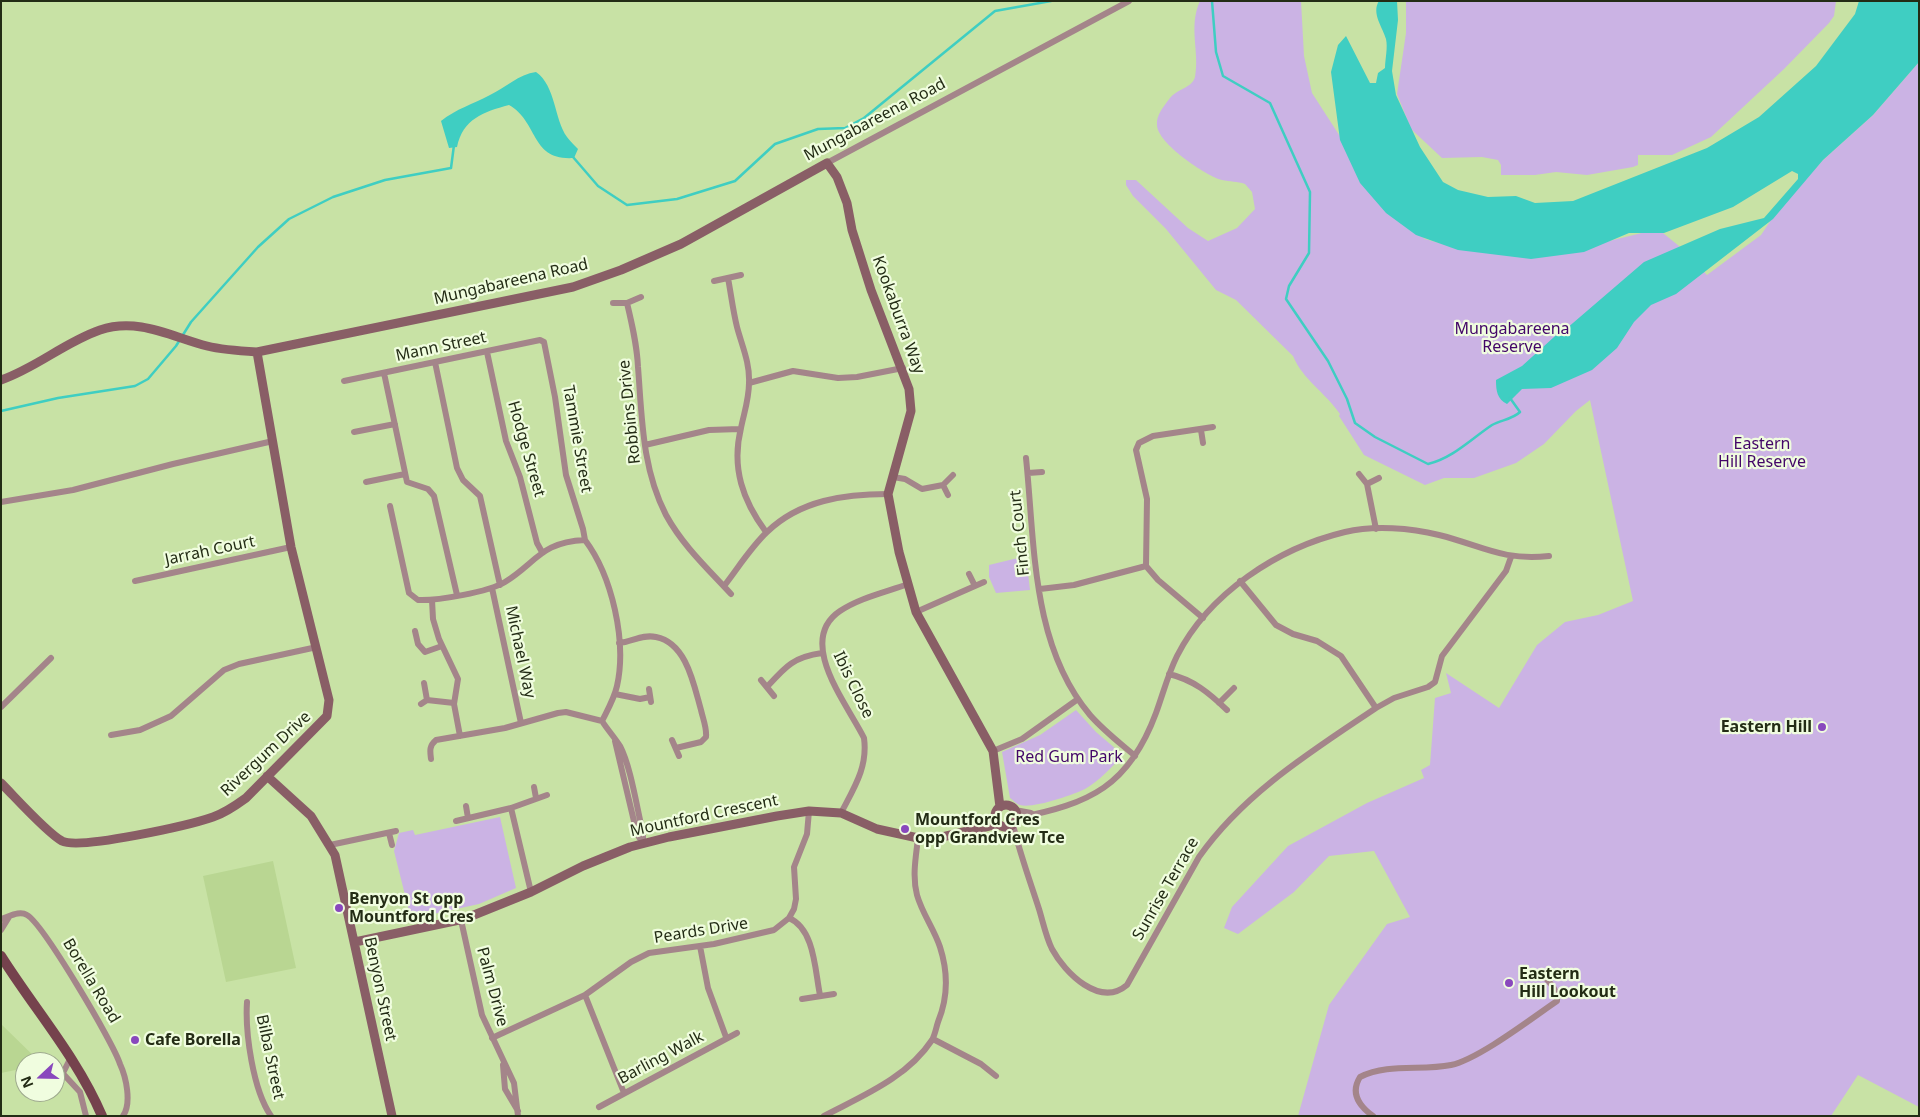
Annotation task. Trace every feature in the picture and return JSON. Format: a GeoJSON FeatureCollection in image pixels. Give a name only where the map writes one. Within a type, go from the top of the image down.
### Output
{"type":"FeatureCollection","features":[{"type":"Feature","properties":{"kind":"main road"},"geometry":{"type":"LineString","coordinates":[[1,956],[18,984],[48,1022],[71,1057],[93,1094],[102,1116]]}},
{"type":"Feature","properties":{"kind":"main road"},"geometry":{"type":"LineString","coordinates":[[1,971],[18,984]]}},
{"type":"Feature","properties":{"kind":"street","name":"Mungabareena Road"},"geometry":{"type":"LineString","coordinates":[[1,380],[101,330],[136,325],[174,334],[191,341],[238,351],[256,352],[573,287],[621,270],[681,244],[827,163],[1129,1]]}},
{"type":"Feature","properties":{"kind":"street","name":"Kookaburra Way"},"geometry":{"type":"LineString","coordinates":[[827,163],[837,177],[847,203],[852,230],[871,290],[903,368],[909,389],[911,411],[888,494],[892,521],[908,584],[916,612],[993,751],[999,788],[1007,817]]}},
{"type":"Feature","properties":{"kind":"street"},"geometry":{"type":"LineString","coordinates":[[714,281],[741,275]]}},
{"type":"Feature","properties":{"kind":"street"},"geometry":{"type":"LineString","coordinates":[[728,278],[737,328],[746,356],[749,383],[745,416],[740,429],[737,473],[746,501],[766,532]]}},
{"type":"Feature","properties":{"kind":"street"},"geometry":{"type":"LineString","coordinates":[[613,303],[627,303],[641,296]]}},
{"type":"Feature","properties":{"kind":"street","name":"Robbins Drive"},"geometry":{"type":"LineString","coordinates":[[627,303],[635,339],[640,411],[652,480],[666,516],[686,546],[732,594]]}},
{"type":"Feature","properties":{"kind":"street","name":"Mann Street"},"geometry":{"type":"LineString","coordinates":[[344,381],[540,340],[544,342]]}},
{"type":"Feature","properties":{"kind":"street","name":"Tammie Street"},"geometry":{"type":"LineString","coordinates":[[544,342],[556,397],[566,475],[585,540],[597,560],[612,597],[619,668],[615,694],[602,721]]}},
{"type":"Feature","properties":{"kind":"street","name":"Rivergum Drive"},"geometry":{"type":"LineString","coordinates":[[1,783],[61,840],[72,844],[89,843],[213,817],[232,808],[327,716],[329,700],[292,547],[256,352]]}},
{"type":"Feature","properties":{"kind":"street","name":"Hodge Street"},"geometry":{"type":"LineString","coordinates":[[487,352],[506,441],[520,477],[537,543],[542,552]]}},
{"type":"Feature","properties":{"kind":"street"},"geometry":{"type":"LineString","coordinates":[[435,362],[457,468],[463,480],[480,496],[500,585]]}},
{"type":"Feature","properties":{"kind":"street"},"geometry":{"type":"LineString","coordinates":[[749,383],[793,371],[838,378],[857,377],[903,368]]}},
{"type":"Feature","properties":{"kind":"street"},"geometry":{"type":"LineString","coordinates":[[384,373],[405,474],[410,485],[428,489],[434,496],[457,595]]}},
{"type":"Feature","properties":{"kind":"street"},"geometry":{"type":"LineString","coordinates":[[354,432],[395,424]]}},
{"type":"Feature","properties":{"kind":"street"},"geometry":{"type":"LineString","coordinates":[[1203,618],[1158,580],[1146,566],[1147,499],[1136,450],[1139,443],[1153,436],[1213,427]]}},
{"type":"Feature","properties":{"kind":"street"},"geometry":{"type":"LineString","coordinates":[[645,445],[708,430],[740,429]]}},
{"type":"Feature","properties":{"kind":"street"},"geometry":{"type":"LineString","coordinates":[[1200,430],[1203,443]]}},
{"type":"Feature","properties":{"kind":"street"},"geometry":{"type":"LineString","coordinates":[[1,502],[73,490],[173,464],[273,442]]}},
{"type":"Feature","properties":{"kind":"street","name":"Finch Court"},"geometry":{"type":"LineString","coordinates":[[1026,458],[1040,589],[1046,626],[1053,650],[1061,669],[1078,699],[1101,728],[1135,756]]}},
{"type":"Feature","properties":{"kind":"street","name":"Finch Court"},"geometry":{"type":"LineString","coordinates":[[1028,473],[1042,472]]}},
{"type":"Feature","properties":{"kind":"street"},"geometry":{"type":"LineString","coordinates":[[366,482],[405,474]]}},
{"type":"Feature","properties":{"kind":"street"},"geometry":{"type":"LineString","coordinates":[[1359,474],[1367,484],[1376,529]]}},
{"type":"Feature","properties":{"kind":"street"},"geometry":{"type":"LineString","coordinates":[[893,477],[905,479],[922,489],[943,486],[952,476]]}},
{"type":"Feature","properties":{"kind":"street"},"geometry":{"type":"LineString","coordinates":[[1367,484],[1378,478]]}},
{"type":"Feature","properties":{"kind":"street"},"geometry":{"type":"LineString","coordinates":[[943,486],[948,495]]}},
{"type":"Feature","properties":{"kind":"street"},"geometry":{"type":"LineString","coordinates":[[724,586],[766,532],[782,519],[817,503],[845,495],[888,494]]}},
{"type":"Feature","properties":{"kind":"street"},"geometry":{"type":"LineString","coordinates":[[390,506],[409,593],[418,600],[432,600],[492,588],[500,585],[542,552],[559,543],[585,540]]}},
{"type":"Feature","properties":{"kind":"street","name":"Mountford Crescent"},"geometry":{"type":"LineString","coordinates":[[355,942],[461,920],[531,892],[583,866],[643,844],[809,811],[841,813],[877,829],[918,838],[942,837],[1007,817],[1037,814],[1074,804],[1093,795],[1120,775],[1135,756],[1147,736],[1177,656],[1203,618],[1240,581],[1275,559],[1312,541],[1347,531],[1376,529],[1411,530],[1438,534],[1511,557],[1549,556]]}},
{"type":"Feature","properties":{"kind":"street","name":"Jarrah Court"},"geometry":{"type":"LineString","coordinates":[[135,581],[292,547]]}},
{"type":"Feature","properties":{"kind":"street","name":"Sunrise Terrace"},"geometry":{"type":"LineString","coordinates":[[1007,817],[1018,843],[1053,950],[1072,973],[1090,989],[1101,994],[1120,991],[1126,985],[1212,837],[1264,786],[1376,708],[1394,698],[1428,687],[1435,682],[1442,656],[1502,577],[1510,565],[1511,557]]}},
{"type":"Feature","properties":{"kind":"street"},"geometry":{"type":"LineString","coordinates":[[1040,589],[1074,585],[1146,566]]}},
{"type":"Feature","properties":{"kind":"street"},"geometry":{"type":"LineString","coordinates":[[969,574],[975,586]]}},
{"type":"Feature","properties":{"kind":"street"},"geometry":{"type":"LineString","coordinates":[[1240,581],[1276,625],[1292,634],[1317,641],[1341,656],[1376,708]]}},
{"type":"Feature","properties":{"kind":"street"},"geometry":{"type":"LineString","coordinates":[[916,612],[984,582]]}},
{"type":"Feature","properties":{"kind":"street","name":"Ibis Close"},"geometry":{"type":"LineString","coordinates":[[841,813],[862,770],[866,751],[864,738],[825,665],[822,653],[824,633],[835,614],[908,584]]}},
{"type":"Feature","properties":{"kind":"street","name":"Michael Way"},"geometry":{"type":"LineString","coordinates":[[492,588],[521,723]]}},
{"type":"Feature","properties":{"kind":"street"},"geometry":{"type":"LineString","coordinates":[[432,600],[433,619],[442,646],[458,679],[454,703],[460,736]]}},
{"type":"Feature","properties":{"kind":"street"},"geometry":{"type":"LineString","coordinates":[[415,631],[418,644],[425,652],[442,646]]}},
{"type":"Feature","properties":{"kind":"street"},"geometry":{"type":"LineString","coordinates":[[618,643],[641,636],[657,637],[673,647],[684,661],[695,688],[706,737],[701,742],[676,748]]}},
{"type":"Feature","properties":{"kind":"street"},"geometry":{"type":"LineString","coordinates":[[111,735],[140,730],[171,716],[224,670],[239,664],[317,647]]}},
{"type":"Feature","properties":{"kind":"street"},"geometry":{"type":"LineString","coordinates":[[767,687],[790,663],[810,654],[822,653]]}},
{"type":"Feature","properties":{"kind":"street"},"geometry":{"type":"LineString","coordinates":[[1,707],[51,658]]}},
{"type":"Feature","properties":{"kind":"street"},"geometry":{"type":"LineString","coordinates":[[1169,674],[1195,683],[1227,710]]}},
{"type":"Feature","properties":{"kind":"street"},"geometry":{"type":"LineString","coordinates":[[761,680],[774,696]]}},
{"type":"Feature","properties":{"kind":"street"},"geometry":{"type":"LineString","coordinates":[[424,683],[427,700]]}},
{"type":"Feature","properties":{"kind":"street"},"geometry":{"type":"LineString","coordinates":[[1220,703],[1234,688]]}},
{"type":"Feature","properties":{"kind":"street"},"geometry":{"type":"LineString","coordinates":[[615,694],[651,700],[649,689]]}},
{"type":"Feature","properties":{"kind":"street"},"geometry":{"type":"LineString","coordinates":[[993,751],[1022,739],[1078,699]]}},
{"type":"Feature","properties":{"kind":"street"},"geometry":{"type":"LineString","coordinates":[[421,704],[427,700],[454,703]]}},
{"type":"Feature","properties":{"kind":"street"},"geometry":{"type":"LineString","coordinates":[[431,759],[431,744],[436,740],[505,728],[566,712],[602,721],[619,744],[626,763],[643,833],[643,844]]}},
{"type":"Feature","properties":{"kind":"street"},"geometry":{"type":"LineString","coordinates":[[672,740],[679,756]]}},
{"type":"Feature","properties":{"kind":"street","name":"Benyon Street"},"geometry":{"type":"LineString","coordinates":[[266,776],[311,816],[330,845],[341,876],[392,1116]]}},
{"type":"Feature","properties":{"kind":"street"},"geometry":{"type":"LineString","coordinates":[[534,787],[536,798]]}},
{"type":"Feature","properties":{"kind":"street"},"geometry":{"type":"LineString","coordinates":[[456,821],[511,808],[547,795]]}},
{"type":"Feature","properties":{"kind":"street"},"geometry":{"type":"LineString","coordinates":[[466,806],[468,818]]}},
{"type":"Feature","properties":{"kind":"street"},"geometry":{"type":"LineString","coordinates":[[511,808],[531,892]]}},
{"type":"Feature","properties":{"kind":"street"},"geometry":{"type":"LineString","coordinates":[[809,811],[807,834],[794,867],[796,898],[790,918],[800,925],[808,939],[820,995]]}},
{"type":"Feature","properties":{"kind":"street"},"geometry":{"type":"LineString","coordinates":[[330,845],[392,832],[392,845]]}},
{"type":"Feature","properties":{"kind":"street"},"geometry":{"type":"LineString","coordinates":[[824,1116],[886,1083],[903,1071],[933,1039],[942,1012],[946,974],[940,949],[917,895],[915,863],[918,838]]}},
{"type":"Feature","properties":{"kind":"street","name":"Borella Road"},"geometry":{"type":"LineString","coordinates":[[1,919],[18,913],[25,914],[38,924],[96,1019],[121,1065],[128,1107],[123,1116]]}},
{"type":"Feature","properties":{"kind":"street"},"geometry":{"type":"LineString","coordinates":[[1,930],[9,917]]}},
{"type":"Feature","properties":{"kind":"street","name":"Peards Drive"},"geometry":{"type":"LineString","coordinates":[[492,1038],[585,995],[644,955],[661,950],[700,946],[768,933],[790,918]]}},
{"type":"Feature","properties":{"kind":"street","name":"Palm Drive"},"geometry":{"type":"LineString","coordinates":[[461,920],[482,1015],[514,1083],[518,1113]]}},
{"type":"Feature","properties":{"kind":"street"},"geometry":{"type":"LineString","coordinates":[[700,946],[708,988],[726,1037]]}},
{"type":"Feature","properties":{"kind":"street"},"geometry":{"type":"LineString","coordinates":[[1373,1116],[1357,1100],[1356,1087],[1360,1077],[1381,1070],[1452,1065],[1487,1047],[1556,1001],[1554,990],[1543,975],[1537,972],[1530,975]]}},
{"type":"Feature","properties":{"kind":"street"},"geometry":{"type":"LineString","coordinates":[[802,999],[834,994]]}},
{"type":"Feature","properties":{"kind":"street"},"geometry":{"type":"LineString","coordinates":[[585,995],[624,1093]]}},
{"type":"Feature","properties":{"kind":"street","name":"Bilba Street"},"geometry":{"type":"LineString","coordinates":[[246,1002],[246,1020],[258,1086],[264,1105],[271,1116]]}},
{"type":"Feature","properties":{"kind":"street","name":"Barling Walk"},"geometry":{"type":"LineString","coordinates":[[599,1107],[726,1037],[737,1033]]}},
{"type":"Feature","properties":{"kind":"street"},"geometry":{"type":"LineString","coordinates":[[933,1039],[981,1064],[996,1076]]}},
{"type":"Feature","properties":{"kind":"street"},"geometry":{"type":"LineString","coordinates":[[65,1069],[71,1057]]}},
{"type":"Feature","properties":{"kind":"street","name":"Palm Drive"},"geometry":{"type":"LineString","coordinates":[[502,1059],[505,1089],[518,1113]]}},
{"type":"Feature","properties":{"kind":"street"},"geometry":{"type":"LineString","coordinates":[[65,1075],[80,1092],[86,1116]]}},
{"type":"Feature","properties":{"kind":"shaded area"},"geometry":{"type":"Polygon","coordinates":[[[273,861],[296,968],[226,982],[203,876],[273,861]]]}},
{"type":"Feature","properties":{"kind":"shaded area"},"geometry":{"type":"Polygon","coordinates":[[[1,1024],[30,1052],[15,1052],[15,1070],[1,1073],[1,1024]]]}},
{"type":"Feature","properties":{"kind":"green space"},"geometry":{"type":"Polygon","coordinates":[[[1200,1],[1301,1],[1304,56],[1312,93],[1383,203],[1425,239],[1460,249],[1601,243],[1658,229],[1679,246],[1707,275],[1761,235],[1777,211],[1823,160],[1873,115],[1919,62],[1919,1107],[1858,1075],[1831,1116],[1298,1116],[1329,1005],[1387,924],[1410,917],[1374,851],[1329,856],[1294,892],[1238,934],[1224,928],[1232,907],[1288,846],[1367,803],[1424,778],[1421,770],[1430,765],[1435,698],[1451,693],[1446,673],[1499,708],[1537,645],[1565,622],[1598,615],[1633,601],[1590,400],[1576,411],[1544,444],[1516,463],[1474,478],[1444,478],[1425,485],[1364,455],[1339,416],[1340,414],[1302,372],[1293,356],[1236,300],[1216,290],[1166,229],[1133,196],[1126,185],[1126,180],[1136,180],[1188,228],[1208,241],[1237,228],[1255,209],[1252,192],[1245,184],[1222,180],[1194,166],[1165,141],[1157,125],[1159,114],[1170,98],[1176,92],[1191,84],[1195,77],[1194,30],[1200,1]]]}},
{"type":"Feature","properties":{"kind":"green space"},"geometry":{"type":"Polygon","coordinates":[[[1406,1],[1836,1],[1834,16],[1829,23],[1784,69],[1711,137],[1672,155],[1638,155],[1638,165],[1633,167],[1587,175],[1556,172],[1535,175],[1501,175],[1501,165],[1498,160],[1482,157],[1442,158],[1411,129],[1397,94],[1406,33],[1406,1]]]}},
{"type":"Feature","properties":{"kind":"green space"},"geometry":{"type":"Polygon","coordinates":[[[1026,556],[1030,590],[996,593],[989,577],[989,565],[1026,556]]]}},
{"type":"Feature","properties":{"kind":"green space","name":"Red Gum Park"},"geometry":{"type":"Polygon","coordinates":[[[1076,710],[1096,732],[1123,755],[1100,778],[1085,789],[1062,798],[1034,805],[1017,804],[1010,798],[1002,752],[1040,735],[1076,710]]]}},
{"type":"Feature","properties":{"kind":"green space"},"geometry":{"type":"Polygon","coordinates":[[[500,817],[516,888],[479,904],[411,919],[394,851],[399,833],[413,830],[415,835],[500,817]]]}},
{"type":"Feature","properties":{"kind":"water"},"geometry":{"type":"Polygon","coordinates":[[[1379,1],[1397,1],[1398,20],[1392,71],[1396,95],[1420,147],[1443,182],[1458,190],[1488,197],[1516,196],[1535,203],[1573,201],[1707,148],[1759,117],[1816,66],[1855,14],[1859,1],[1919,1],[1919,62],[1873,115],[1823,160],[1773,219],[1676,294],[1651,305],[1634,322],[1617,348],[1592,370],[1551,388],[1522,389],[1507,404],[1501,400],[1498,394],[1496,380],[1522,366],[1564,328],[1566,329],[1644,262],[1720,229],[1764,218],[1798,179],[1798,174],[1792,171],[1733,207],[1664,233],[1629,233],[1584,252],[1531,259],[1458,250],[1416,235],[1386,213],[1360,183],[1340,140],[1331,72],[1338,45],[1346,36],[1370,83],[1376,83],[1378,73],[1385,68],[1387,50],[1386,39],[1376,10],[1379,1]]]}},
{"type":"Feature","properties":{"kind":"water"},"geometry":{"type":"Polygon","coordinates":[[[536,72],[543,78],[551,94],[563,130],[578,149],[574,158],[560,157],[542,147],[519,112],[509,105],[475,118],[464,130],[457,147],[449,148],[441,121],[518,78],[536,72]]]}},
{"type":"Feature","properties":{"kind":"waterway"},"geometry":{"type":"LineString","coordinates":[[573,157],[598,186],[627,205],[677,199],[735,181],[775,144],[818,129],[845,128],[864,118],[995,11],[1051,1]]}},
{"type":"Feature","properties":{"kind":"waterway"},"geometry":{"type":"LineString","coordinates":[[1212,1],[1216,52],[1223,76],[1270,103],[1310,192],[1309,253],[1289,286],[1286,299],[1328,361],[1347,399],[1355,423],[1375,437],[1428,464],[1454,453],[1492,425],[1520,412],[1510,398]]}},
{"type":"Feature","properties":{"kind":"waterway"},"geometry":{"type":"LineString","coordinates":[[1,411],[58,398],[135,386],[148,379],[176,346],[191,322],[258,247],[289,219],[333,197],[385,180],[451,168],[454,145]]}},
{"type":"Feature","properties":{"kind":"place","name":"Eastern Hill"},"geometry":{"type":"Point","coordinates":[1822,727]}},
{"type":"Feature","properties":{"kind":"place","name":"Mountford Cres opp Grandview Tce"},"geometry":{"type":"Point","coordinates":[905,829]}},
{"type":"Feature","properties":{"kind":"place","name":"Benyon St opp Mountford Cres"},"geometry":{"type":"Point","coordinates":[339,908]}},
{"type":"Feature","properties":{"kind":"place","name":"Eastern Hill Lookout"},"geometry":{"type":"Point","coordinates":[1509,983]}},
{"type":"Feature","properties":{"kind":"place","name":"Cafe Borella"},"geometry":{"type":"Point","coordinates":[135,1040]}},
{"type":"Feature","properties":{"kind":"park label","name":"Mungabareena Reserve"},"geometry":{"type":"Point","coordinates":[1512,338]}},
{"type":"Feature","properties":{"kind":"park label","name":"Eastern Hill Reserve"},"geometry":{"type":"Point","coordinates":[1762,453]}}]}
